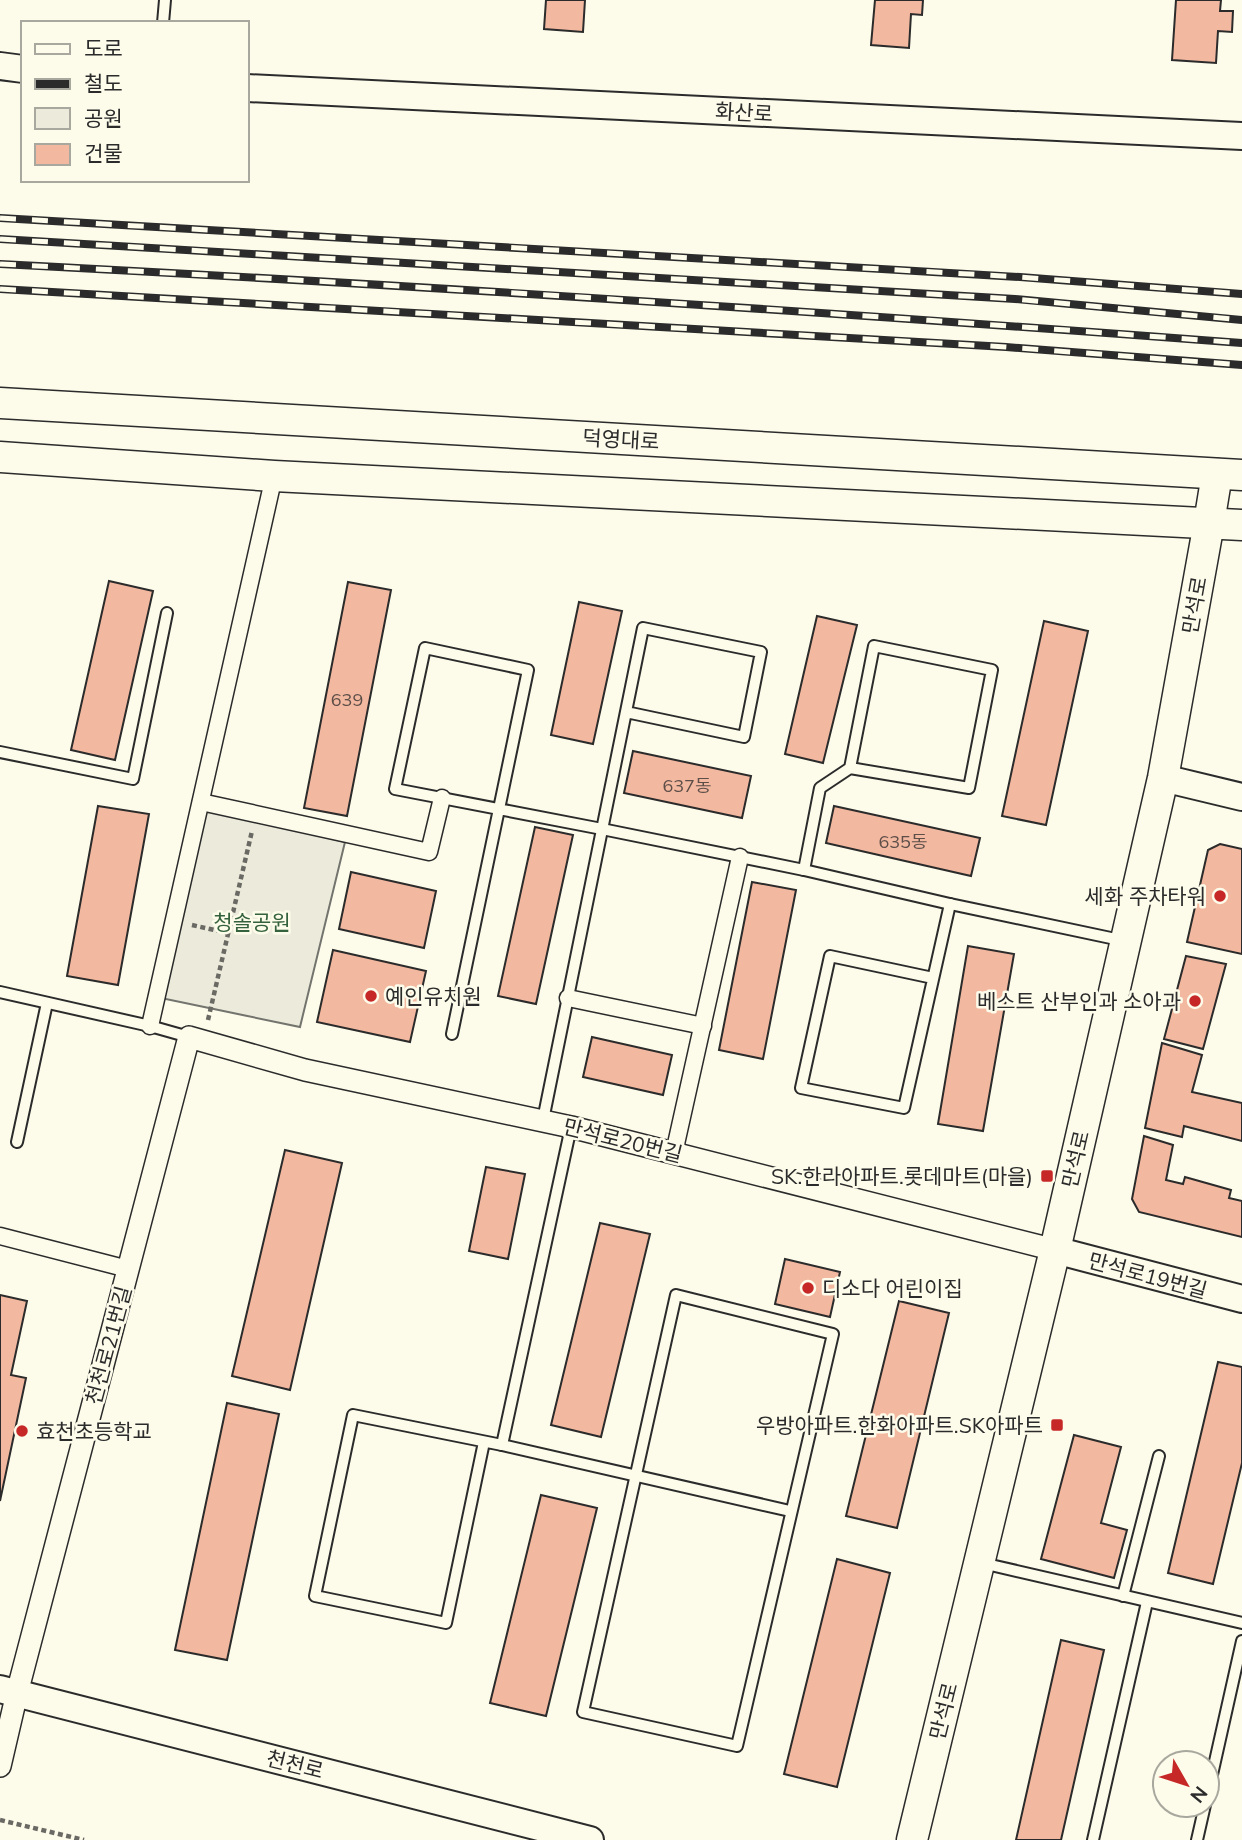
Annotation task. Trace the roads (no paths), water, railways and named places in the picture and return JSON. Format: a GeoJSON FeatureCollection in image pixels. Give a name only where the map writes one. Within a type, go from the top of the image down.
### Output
{"type":"FeatureCollection","features":[{"type":"Feature","properties":{"kind":"main road","name":"덕영대로"},"geometry":{"type":"LineString","coordinates":[[0,403],[1229,474]]}},
{"type":"Feature","properties":{"kind":"main road"},"geometry":{"type":"LineString","coordinates":[[0,457],[274,476],[1242,525]]}},
{"type":"Feature","properties":{"kind":"main road","name":"만석로"},"geometry":{"type":"LineString","coordinates":[[912,1840],[1055,1250],[1163,778],[1209,523],[1229,474]]}},
{"type":"Feature","properties":{"kind":"street"},"geometry":{"type":"LineString","coordinates":[[0,66],[21,69]]}},
{"type":"Feature","properties":{"kind":"street","name":"화산로"},"geometry":{"type":"LineString","coordinates":[[248,88],[1242,136]]}},
{"type":"Feature","properties":{"kind":"street"},"geometry":{"type":"LineString","coordinates":[[150,1026],[274,476]]}},
{"type":"Feature","properties":{"kind":"street"},"geometry":{"type":"LineString","coordinates":[[1163,778],[1242,797]]}},
{"type":"Feature","properties":{"kind":"street"},"geometry":{"type":"LineString","coordinates":[[201,803],[429,852],[442,798]]}},
{"type":"Feature","properties":{"kind":"street"},"geometry":{"type":"LineString","coordinates":[[674,1153],[740,857]]}},
{"type":"Feature","properties":{"kind":"street"},"geometry":{"type":"LineString","coordinates":[[568,998],[703,1026]]}},
{"type":"Feature","properties":{"kind":"street","name":"만석로20번길"},"geometry":{"type":"LineString","coordinates":[[196,1039],[305,1070],[571,1126],[1055,1250]]}},
{"type":"Feature","properties":{"kind":"street","name":"천천로21번길"},"geometry":{"type":"LineString","coordinates":[[0,1766],[9,1691],[196,1039]]}},
{"type":"Feature","properties":{"kind":"street"},"geometry":{"type":"LineString","coordinates":[[0,1236],[128,1269]]}},
{"type":"Feature","properties":{"kind":"street","name":"만석로19번길"},"geometry":{"type":"LineString","coordinates":[[1055,1250],[1242,1299]]}},
{"type":"Feature","properties":{"kind":"street","name":"천천로"},"geometry":{"type":"LineString","coordinates":[[9,1691],[590,1840]]}},
{"type":"Feature","properties":{"kind":"lane"},"geometry":{"type":"LineString","coordinates":[[163,21],[165,0]]}},
{"type":"Feature","properties":{"kind":"lane"},"geometry":{"type":"LineString","coordinates":[[0,752],[133,779],[167,613]]}},
{"type":"Feature","properties":{"kind":"lane"},"geometry":{"type":"LineString","coordinates":[[543,1120],[643,628],[761,652],[744,737],[626,712]]}},
{"type":"Feature","properties":{"kind":"lane"},"geometry":{"type":"LineString","coordinates":[[804,870],[820,788],[850,768],[969,788],[992,670],[874,646],[850,768]]}},
{"type":"Feature","properties":{"kind":"lane"},"geometry":{"type":"LineString","coordinates":[[452,1034],[498,809],[528,670],[425,648],[395,789],[498,809],[602,829],[804,870],[1125,941]]}},
{"type":"Feature","properties":{"kind":"lane"},"geometry":{"type":"LineString","coordinates":[[933,978],[831,956],[800,1088],[904,1108],[950,904]]}},
{"type":"Feature","properties":{"kind":"lane"},"geometry":{"type":"LineString","coordinates":[[0,992],[196,1039]]}},
{"type":"Feature","properties":{"kind":"lane"},"geometry":{"type":"LineString","coordinates":[[17,1142],[47,1003]]}},
{"type":"Feature","properties":{"kind":"lane"},"geometry":{"type":"LineString","coordinates":[[502,1445],[571,1126]]}},
{"type":"Feature","properties":{"kind":"lane"},"geometry":{"type":"LineString","coordinates":[[676,1295],[832,1334],[790,1511],[737,1746],[583,1712],[676,1295]]}},
{"type":"Feature","properties":{"kind":"lane"},"geometry":{"type":"LineString","coordinates":[[484,1442],[446,1623],[315,1596],[353,1415],[502,1445],[790,1511]]}},
{"type":"Feature","properties":{"kind":"lane"},"geometry":{"type":"LineString","coordinates":[[1124,1596],[1159,1457]]}},
{"type":"Feature","properties":{"kind":"lane"},"geometry":{"type":"LineString","coordinates":[[979,1563],[1242,1623]]}},
{"type":"Feature","properties":{"kind":"lane"},"geometry":{"type":"LineString","coordinates":[[1093,1840],[1147,1602]]}},
{"type":"Feature","properties":{"kind":"lane"},"geometry":{"type":"LineString","coordinates":[[1218,1749],[1242,1641]]}},
{"type":"Feature","properties":{"kind":"lane"},"geometry":{"type":"LineString","coordinates":[[1197,1840],[1202,1819]]}},
{"type":"Feature","properties":{"kind":"railway"},"geometry":{"type":"LineString","coordinates":[[0,218],[1020,277],[1242,294]]}},
{"type":"Feature","properties":{"kind":"railway"},"geometry":{"type":"LineString","coordinates":[[0,239],[1015,299],[1242,320]]}},
{"type":"Feature","properties":{"kind":"railway"},"geometry":{"type":"LineString","coordinates":[[0,264],[621,300],[1242,343]]}},
{"type":"Feature","properties":{"kind":"railway"},"geometry":{"type":"LineString","coordinates":[[0,289],[1006,347],[1242,365]]}},
{"type":"Feature","properties":{"kind":"place","name":"세화 주차타워"},"geometry":{"type":"Point","coordinates":[1220,896]}},
{"type":"Feature","properties":{"kind":"place","name":"예인유치원"},"geometry":{"type":"Point","coordinates":[371,996]}},
{"type":"Feature","properties":{"kind":"place","name":"베스트 산부인과 소아과"},"geometry":{"type":"Point","coordinates":[1195,1001]}},
{"type":"Feature","properties":{"kind":"place","name":"SK.한라아파트.롯데마트(마을)"},"geometry":{"type":"Point","coordinates":[1047,1176]}},
{"type":"Feature","properties":{"kind":"place","name":"디소다 어린이집"},"geometry":{"type":"Point","coordinates":[808,1288]}},
{"type":"Feature","properties":{"kind":"place","name":"우방아파트.한화아파트.SK아파트"},"geometry":{"type":"Point","coordinates":[1057,1425]}},
{"type":"Feature","properties":{"kind":"place","name":"효천초등학교"},"geometry":{"type":"Point","coordinates":[22,1431]}},
{"type":"Feature","properties":{"kind":"park label","name":"청솔공원"},"geometry":{"type":"Point","coordinates":[252,922]}}]}
